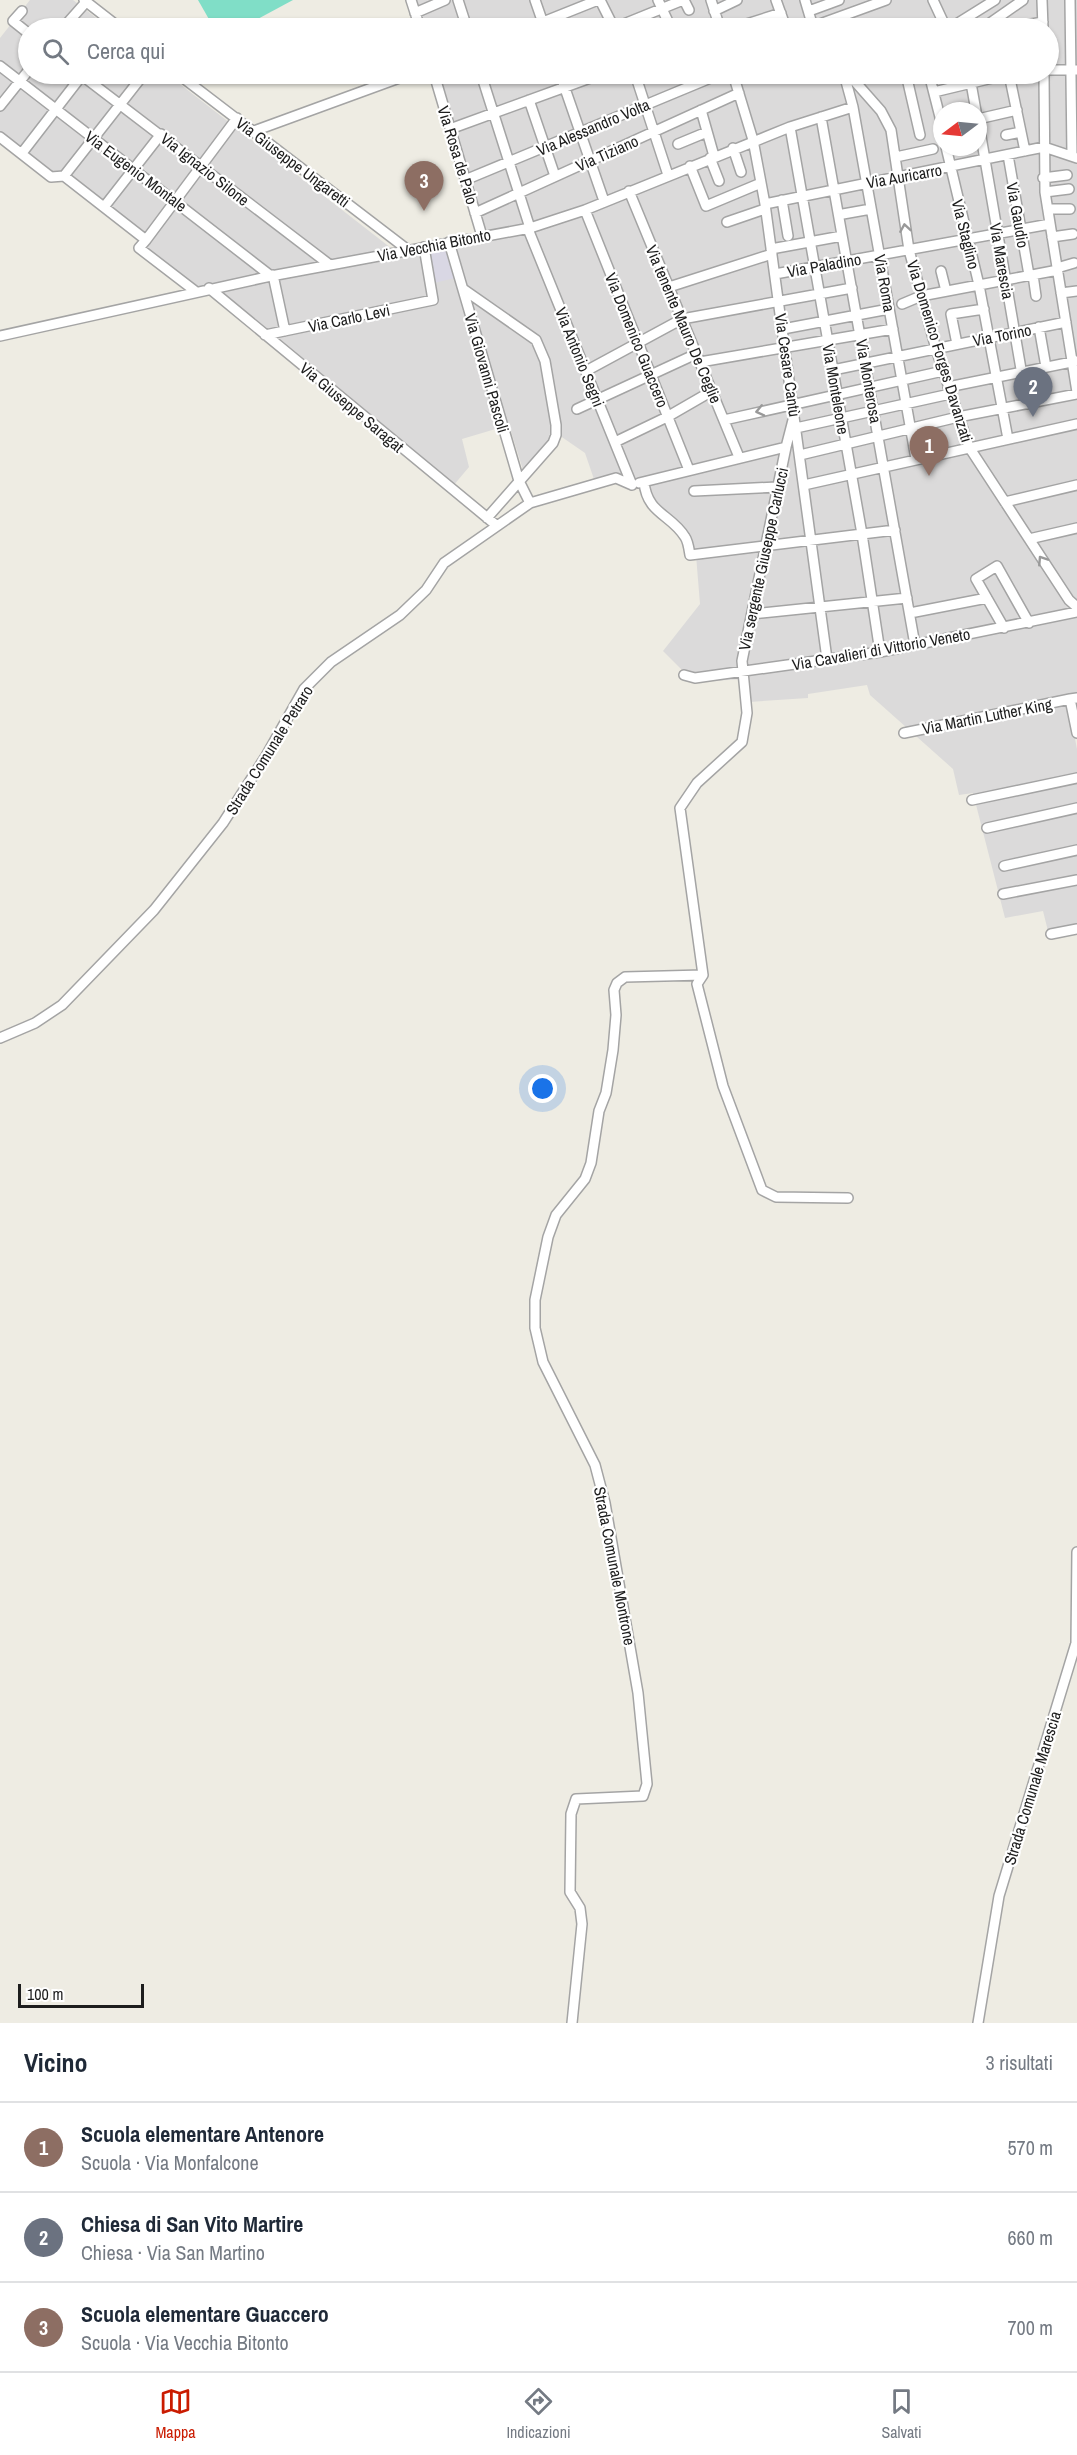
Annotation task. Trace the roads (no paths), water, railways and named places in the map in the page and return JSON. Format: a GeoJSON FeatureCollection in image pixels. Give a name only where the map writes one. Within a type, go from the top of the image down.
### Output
{"type":"FeatureCollection","features":[{"type":"Feature","properties":{"kind":"street"},"geometry":{"type":"LineString","coordinates":[[411,0],[417,18]]}},
{"type":"Feature","properties":{"kind":"street"},"geometry":{"type":"LineString","coordinates":[[415,12],[445,0]]}},
{"type":"Feature","properties":{"kind":"street"},"geometry":{"type":"LineString","coordinates":[[458,0],[464,18]]}},
{"type":"Feature","properties":{"kind":"street"},"geometry":{"type":"LineString","coordinates":[[535,0],[541,18]]}},
{"type":"Feature","properties":{"kind":"street"},"geometry":{"type":"LineString","coordinates":[[560,18],[599,0],[609,18]]}},
{"type":"Feature","properties":{"kind":"street"},"geometry":{"type":"LineString","coordinates":[[633,18],[660,4],[683,0],[689,10]]}},
{"type":"Feature","properties":{"kind":"street"},"geometry":{"type":"LineString","coordinates":[[711,0],[716,18]]}},
{"type":"Feature","properties":{"kind":"street"},"geometry":{"type":"LineString","coordinates":[[714,11],[737,0]]}},
{"type":"Feature","properties":{"kind":"street"},"geometry":{"type":"LineString","coordinates":[[776,0],[783,18]]}},
{"type":"Feature","properties":{"kind":"street"},"geometry":{"type":"LineString","coordinates":[[805,0],[810,18]]}},
{"type":"Feature","properties":{"kind":"street"},"geometry":{"type":"LineString","coordinates":[[809,11],[839,0]]}},
{"type":"Feature","properties":{"kind":"street"},"geometry":{"type":"LineString","coordinates":[[839,18],[886,0]]}},
{"type":"Feature","properties":{"kind":"street"},"geometry":{"type":"LineString","coordinates":[[933,0],[941,18]]}},
{"type":"Feature","properties":{"kind":"street"},"geometry":{"type":"LineString","coordinates":[[966,18],[995,0]]}},
{"type":"Feature","properties":{"kind":"street"},"geometry":{"type":"LineString","coordinates":[[997,18],[1023,0]]}},
{"type":"Feature","properties":{"kind":"street"},"geometry":{"type":"LineString","coordinates":[[1042,0],[1043,18]]}},
{"type":"Feature","properties":{"kind":"street"},"geometry":{"type":"LineString","coordinates":[[1070,0],[1074,156]]}},
{"type":"Feature","properties":{"kind":"street"},"geometry":{"type":"LineString","coordinates":[[71,18],[85,1],[106,18]]}},
{"type":"Feature","properties":{"kind":"street"},"geometry":{"type":"LineString","coordinates":[[660,4],[666,18]]}},
{"type":"Feature","properties":{"kind":"street"},"geometry":{"type":"LineString","coordinates":[[18,25],[13,21],[22,11]]}},
{"type":"Feature","properties":{"kind":"street"},"geometry":{"type":"LineString","coordinates":[[765,18],[781,13]]}},
{"type":"Feature","properties":{"kind":"street","name":"Via Eugenio Montale"},"geometry":{"type":"LineString","coordinates":[[0,66],[18,80]]}},
{"type":"Feature","properties":{"kind":"street"},"geometry":{"type":"LineString","coordinates":[[0,106],[18,84]]}},
{"type":"Feature","properties":{"kind":"street","name":"Via Eugenio Montale"},"geometry":{"type":"LineString","coordinates":[[22,84],[272,276]]}},
{"type":"Feature","properties":{"kind":"street"},"geometry":{"type":"LineString","coordinates":[[22,153],[74,84]]}},
{"type":"Feature","properties":{"kind":"street","name":"Via Ignazio Silone"},"geometry":{"type":"LineString","coordinates":[[95,84],[330,265]]}},
{"type":"Feature","properties":{"kind":"street"},"geometry":{"type":"LineString","coordinates":[[64,176],[136,84]]}},
{"type":"Feature","properties":{"kind":"street","name":"Via Giuseppe Ungaretti"},"geometry":{"type":"LineString","coordinates":[[191,84],[408,250]]}},
{"type":"Feature","properties":{"kind":"street"},"geometry":{"type":"LineString","coordinates":[[254,131],[383,84]]}},
{"type":"Feature","properties":{"kind":"street","name":"Via Rosa de Palo"},"geometry":{"type":"LineString","coordinates":[[437,84],[482,236]]}},
{"type":"Feature","properties":{"kind":"street","name":"Via Antonio Segni"},"geometry":{"type":"LineString","coordinates":[[484,84],[529,228],[632,484]]}},
{"type":"Feature","properties":{"kind":"street"},"geometry":{"type":"LineString","coordinates":[[564,84],[604,201]]}},
{"type":"Feature","properties":{"kind":"street"},"geometry":{"type":"LineString","coordinates":[[450,129],[574,84]]}},
{"type":"Feature","properties":{"kind":"street"},"geometry":{"type":"LineString","coordinates":[[638,84],[668,175]]}},
{"type":"Feature","properties":{"kind":"street","name":"Via Alessandro Volta"},"geometry":{"type":"LineString","coordinates":[[465,180],[696,84]]}},
{"type":"Feature","properties":{"kind":"street","name":"Via Cesare Cantù"},"geometry":{"type":"LineString","coordinates":[[736,84],[753,141],[765,206],[787,349],[792,403],[827,660]]}},
{"type":"Feature","properties":{"kind":"street","name":"Via Roma"},"geometry":{"type":"LineString","coordinates":[[851,84],[865,183],[880,255],[888,278],[889,309],[916,459]]}},
{"type":"Feature","properties":{"kind":"street","name":"Via Domenico Forges Davanzati"},"geometry":{"type":"LineString","coordinates":[[857,84],[881,111],[891,130],[909,250],[949,391],[969,447],[1069,600],[1077,607]]}},
{"type":"Feature","properties":{"kind":"street"},"geometry":{"type":"LineString","coordinates":[[908,84],[920,135]]}},
{"type":"Feature","properties":{"kind":"street"},"geometry":{"type":"LineString","coordinates":[[931,84],[936,102]]}},
{"type":"Feature","properties":{"kind":"street"},"geometry":{"type":"LineString","coordinates":[[933,92],[965,84]]}},
{"type":"Feature","properties":{"kind":"street"},"geometry":{"type":"LineString","coordinates":[[969,84],[974,102]]}},
{"type":"Feature","properties":{"kind":"street"},"geometry":{"type":"LineString","coordinates":[[1011,84],[1025,151]]}},
{"type":"Feature","properties":{"kind":"street"},"geometry":{"type":"LineString","coordinates":[[800,455],[958,417],[1077,393],[1075,361],[1066,324],[1045,192],[1044,84]]}},
{"type":"Feature","properties":{"kind":"street","name":"Via Tiziano"},"geometry":{"type":"LineString","coordinates":[[475,213],[519,191],[739,93]]}},
{"type":"Feature","properties":{"kind":"street"},"geometry":{"type":"LineString","coordinates":[[529,100],[555,176]]}},
{"type":"Feature","properties":{"kind":"street","name":"Via Vecchia Bitonto"},"geometry":{"type":"LineString","coordinates":[[0,336],[209,288],[529,228],[585,210],[733,148],[853,107]]}},
{"type":"Feature","properties":{"kind":"street"},"geometry":{"type":"LineString","coordinates":[[701,110],[719,181]]}},
{"type":"Feature","properties":{"kind":"street"},"geometry":{"type":"LineString","coordinates":[[987,117],[1017,110]]}},
{"type":"Feature","properties":{"kind":"street","name":"Via Monterosa"},"geometry":{"type":"LineString","coordinates":[[820,117],[915,645]]}},
{"type":"Feature","properties":{"kind":"street"},"geometry":{"type":"LineString","coordinates":[[195,291],[140,248],[237,118]]}},
{"type":"Feature","properties":{"kind":"street","name":"Via Monteleone"},"geometry":{"type":"LineString","coordinates":[[790,127],[862,534],[880,652]]}},
{"type":"Feature","properties":{"kind":"street"},"geometry":{"type":"LineString","coordinates":[[678,144],[707,132]]}},
{"type":"Feature","properties":{"kind":"street"},"geometry":{"type":"LineString","coordinates":[[1006,135],[1022,132]]}},
{"type":"Feature","properties":{"kind":"street"},"geometry":{"type":"LineString","coordinates":[[104,207],[161,134]]}},
{"type":"Feature","properties":{"kind":"street"},"geometry":{"type":"LineString","coordinates":[[0,137],[51,177],[64,176],[146,240]]}},
{"type":"Feature","properties":{"kind":"street","name":"Via Auricarro"},"geometry":{"type":"LineString","coordinates":[[727,222],[782,200],[865,183],[898,179],[1044,147],[1074,156]]}},
{"type":"Feature","properties":{"kind":"street"},"geometry":{"type":"LineString","coordinates":[[733,148],[741,172]]}},
{"type":"Feature","properties":{"kind":"street"},"geometry":{"type":"LineString","coordinates":[[896,157],[933,149]]}},
{"type":"Feature","properties":{"kind":"street","name":"Via Gaudio"},"geometry":{"type":"LineString","coordinates":[[1008,155],[1036,296]]}},
{"type":"Feature","properties":{"kind":"street","name":"Via Staglino"},"geometry":{"type":"LineString","coordinates":[[948,156],[984,309],[1008,439]]}},
{"type":"Feature","properties":{"kind":"street","name":"Via Marescia"},"geometry":{"type":"LineString","coordinates":[[984,156],[1027,404]]}},
{"type":"Feature","properties":{"kind":"street"},"geometry":{"type":"LineString","coordinates":[[690,166],[706,206],[761,183]]}},
{"type":"Feature","properties":{"kind":"street"},"geometry":{"type":"LineString","coordinates":[[1044,178],[1067,175]]}},
{"type":"Feature","properties":{"kind":"street"},"geometry":{"type":"LineString","coordinates":[[1045,192],[1069,189]]}},
{"type":"Feature","properties":{"kind":"street","name":"Via tenente Mauro De Ceglie"},"geometry":{"type":"LineString","coordinates":[[629,191],[739,457]]}},
{"type":"Feature","properties":{"kind":"street"},"geometry":{"type":"LineString","coordinates":[[782,200],[788,236]]}},
{"type":"Feature","properties":{"kind":"street"},"geometry":{"type":"LineString","coordinates":[[843,214],[871,209]]}},
{"type":"Feature","properties":{"kind":"street"},"geometry":{"type":"LineString","coordinates":[[1048,209],[1070,209]]}},
{"type":"Feature","properties":{"kind":"street","name":"Via Domenico Guaccero"},"geometry":{"type":"LineString","coordinates":[[585,210],[689,470]]}},
{"type":"Feature","properties":{"kind":"street","name":"Via Paladino"},"geometry":{"type":"LineString","coordinates":[[775,274],[1050,224]]}},
{"type":"Feature","properties":{"kind":"street"},"geometry":{"type":"LineString","coordinates":[[1052,237],[1073,234]]}},
{"type":"Feature","properties":{"kind":"street"},"geometry":{"type":"LineString","coordinates":[[669,287],[772,251],[842,236]]}},
{"type":"Feature","properties":{"kind":"street","name":"Via Giovanni Pascoli"},"geometry":{"type":"LineString","coordinates":[[449,242],[519,481],[530,503]]}},
{"type":"Feature","properties":{"kind":"street","name":"Via Carlo Levi"},"geometry":{"type":"LineString","coordinates":[[265,335],[434,300],[424,247]]}},
{"type":"Feature","properties":{"kind":"street"},"geometry":{"type":"LineString","coordinates":[[902,304],[921,296],[1031,275],[1074,263]]}},
{"type":"Feature","properties":{"kind":"street"},"geometry":{"type":"LineString","coordinates":[[941,271],[946,291]]}},
{"type":"Feature","properties":{"kind":"street"},"geometry":{"type":"LineString","coordinates":[[272,276],[285,331]]}},
{"type":"Feature","properties":{"kind":"street","name":"Via Giuseppe Saragat"},"geometry":{"type":"LineString","coordinates":[[209,288],[496,525]]}},
{"type":"Feature","properties":{"kind":"street"},"geometry":{"type":"LineString","coordinates":[[586,371],[682,319],[852,288]]}},
{"type":"Feature","properties":{"kind":"street"},"geometry":{"type":"LineString","coordinates":[[463,289],[536,340],[541,347],[556,435],[487,518]]}},
{"type":"Feature","properties":{"kind":"street"},"geometry":{"type":"LineString","coordinates":[[1061,293],[1077,291]]}},
{"type":"Feature","properties":{"kind":"street"},"geometry":{"type":"LineString","coordinates":[[783,329],[889,309]]}},
{"type":"Feature","properties":{"kind":"street"},"geometry":{"type":"LineString","coordinates":[[957,344],[951,314],[984,309]]}},
{"type":"Feature","properties":{"kind":"street","name":"Via Torino"},"geometry":{"type":"LineString","coordinates":[[832,370],[1039,327],[1077,325]]}},
{"type":"Feature","properties":{"kind":"street"},"geometry":{"type":"LineString","coordinates":[[1039,327],[1046,367]]}},
{"type":"Feature","properties":{"kind":"street"},"geometry":{"type":"LineString","coordinates":[[577,409],[698,358],[787,349],[893,329]]}},
{"type":"Feature","properties":{"kind":"street"},"geometry":{"type":"LineString","coordinates":[[796,428],[905,404],[997,377],[1075,361]]}},
{"type":"Feature","properties":{"kind":"street"},"geometry":{"type":"LineString","coordinates":[[724,420],[943,371]]}},
{"type":"Feature","properties":{"kind":"street"},"geometry":{"type":"LineString","coordinates":[[615,442],[668,417],[712,391]]}},
{"type":"Feature","properties":{"kind":"street","name":"Via sergente Giuseppe Carlucci"},"geometry":{"type":"LineString","coordinates":[[742,671],[777,487],[794,416]]}},
{"type":"Feature","properties":{"kind":"street"},"geometry":{"type":"LineString","coordinates":[[804,485],[1077,424]]}},
{"type":"Feature","properties":{"kind":"street","name":"Strada Comunale Petraro"},"geometry":{"type":"LineString","coordinates":[[0,1038],[35,1023],[62,1005],[154,910],[223,823],[266,756],[304,689],[331,662],[400,615],[426,590],[444,563],[530,503],[616,478],[632,484],[644,482],[786,447]]}},
{"type":"Feature","properties":{"kind":"street"},"geometry":{"type":"LineString","coordinates":[[644,482],[645,494],[650,504],[685,537],[690,555],[895,530]]}},
{"type":"Feature","properties":{"kind":"street"},"geometry":{"type":"LineString","coordinates":[[1005,502],[1077,485]]}},
{"type":"Feature","properties":{"kind":"street"},"geometry":{"type":"LineString","coordinates":[[694,491],[777,487]]}},
{"type":"Feature","properties":{"kind":"street"},"geometry":{"type":"LineString","coordinates":[[1029,539],[1077,528]]}},
{"type":"Feature","properties":{"kind":"street"},"geometry":{"type":"LineString","coordinates":[[1004,628],[976,579],[997,566],[1029,623]]}},
{"type":"Feature","properties":{"kind":"street"},"geometry":{"type":"LineString","coordinates":[[752,614],[907,598]]}},
{"type":"Feature","properties":{"kind":"street"},"geometry":{"type":"LineString","coordinates":[[910,613],[987,598]]}},
{"type":"Feature","properties":{"kind":"street","name":"Via Cavalieri di Vittorio Veneto"},"geometry":{"type":"LineString","coordinates":[[684,675],[695,678],[880,652],[1077,612]]}},
{"type":"Feature","properties":{"kind":"street"},"geometry":{"type":"LineString","coordinates":[[742,671],[747,713],[742,742],[698,783],[680,808],[703,975],[697,984],[723,1086],[762,1190],[776,1197],[848,1197]]}},
{"type":"Feature","properties":{"kind":"street"},"geometry":{"type":"LineString","coordinates":[[1073,698],[1077,733]]}},
{"type":"Feature","properties":{"kind":"street","name":"Via Martin Luther King"},"geometry":{"type":"LineString","coordinates":[[904,733],[1073,698]]}},
{"type":"Feature","properties":{"kind":"street"},"geometry":{"type":"LineString","coordinates":[[972,800],[1077,778]]}},
{"type":"Feature","properties":{"kind":"street"},"geometry":{"type":"LineString","coordinates":[[987,828],[1077,808]]}},
{"type":"Feature","properties":{"kind":"street"},"geometry":{"type":"LineString","coordinates":[[1004,866],[1077,850]]}},
{"type":"Feature","properties":{"kind":"street"},"geometry":{"type":"LineString","coordinates":[[1003,894],[1077,880]]}},
{"type":"Feature","properties":{"kind":"street"},"geometry":{"type":"LineString","coordinates":[[1051,934],[1077,929]]}},
{"type":"Feature","properties":{"kind":"street","name":"Strada Comunale Montrone"},"geometry":{"type":"LineString","coordinates":[[572,2023],[582,1924],[580,1908],[570,1892],[571,1814],[576,1799],[643,1796],[646,1784],[638,1693],[605,1503],[595,1465],[543,1362],[535,1328],[535,1300],[548,1237],[556,1215],[585,1179],[591,1163],[598,1111],[606,1093],[613,1050],[616,1015],[614,990],[617,982],[625,977],[703,975]]}},
{"type":"Feature","properties":{"kind":"street","name":"Strada Comunale Marescia"},"geometry":{"type":"LineString","coordinates":[[978,2023],[999,1896],[1076,1643],[1077,1552]]}},
{"type":"Feature","properties":{"kind":"place","name":"Scuola elementare Guaccero"},"geometry":{"type":"Point","coordinates":[424,211]}},
{"type":"Feature","properties":{"kind":"place","name":"Chiesa di San Vito Martire"},"geometry":{"type":"Point","coordinates":[1033,417]}},
{"type":"Feature","properties":{"kind":"place","name":"Scuola elementare Antenore"},"geometry":{"type":"Point","coordinates":[929,476]}}]}
